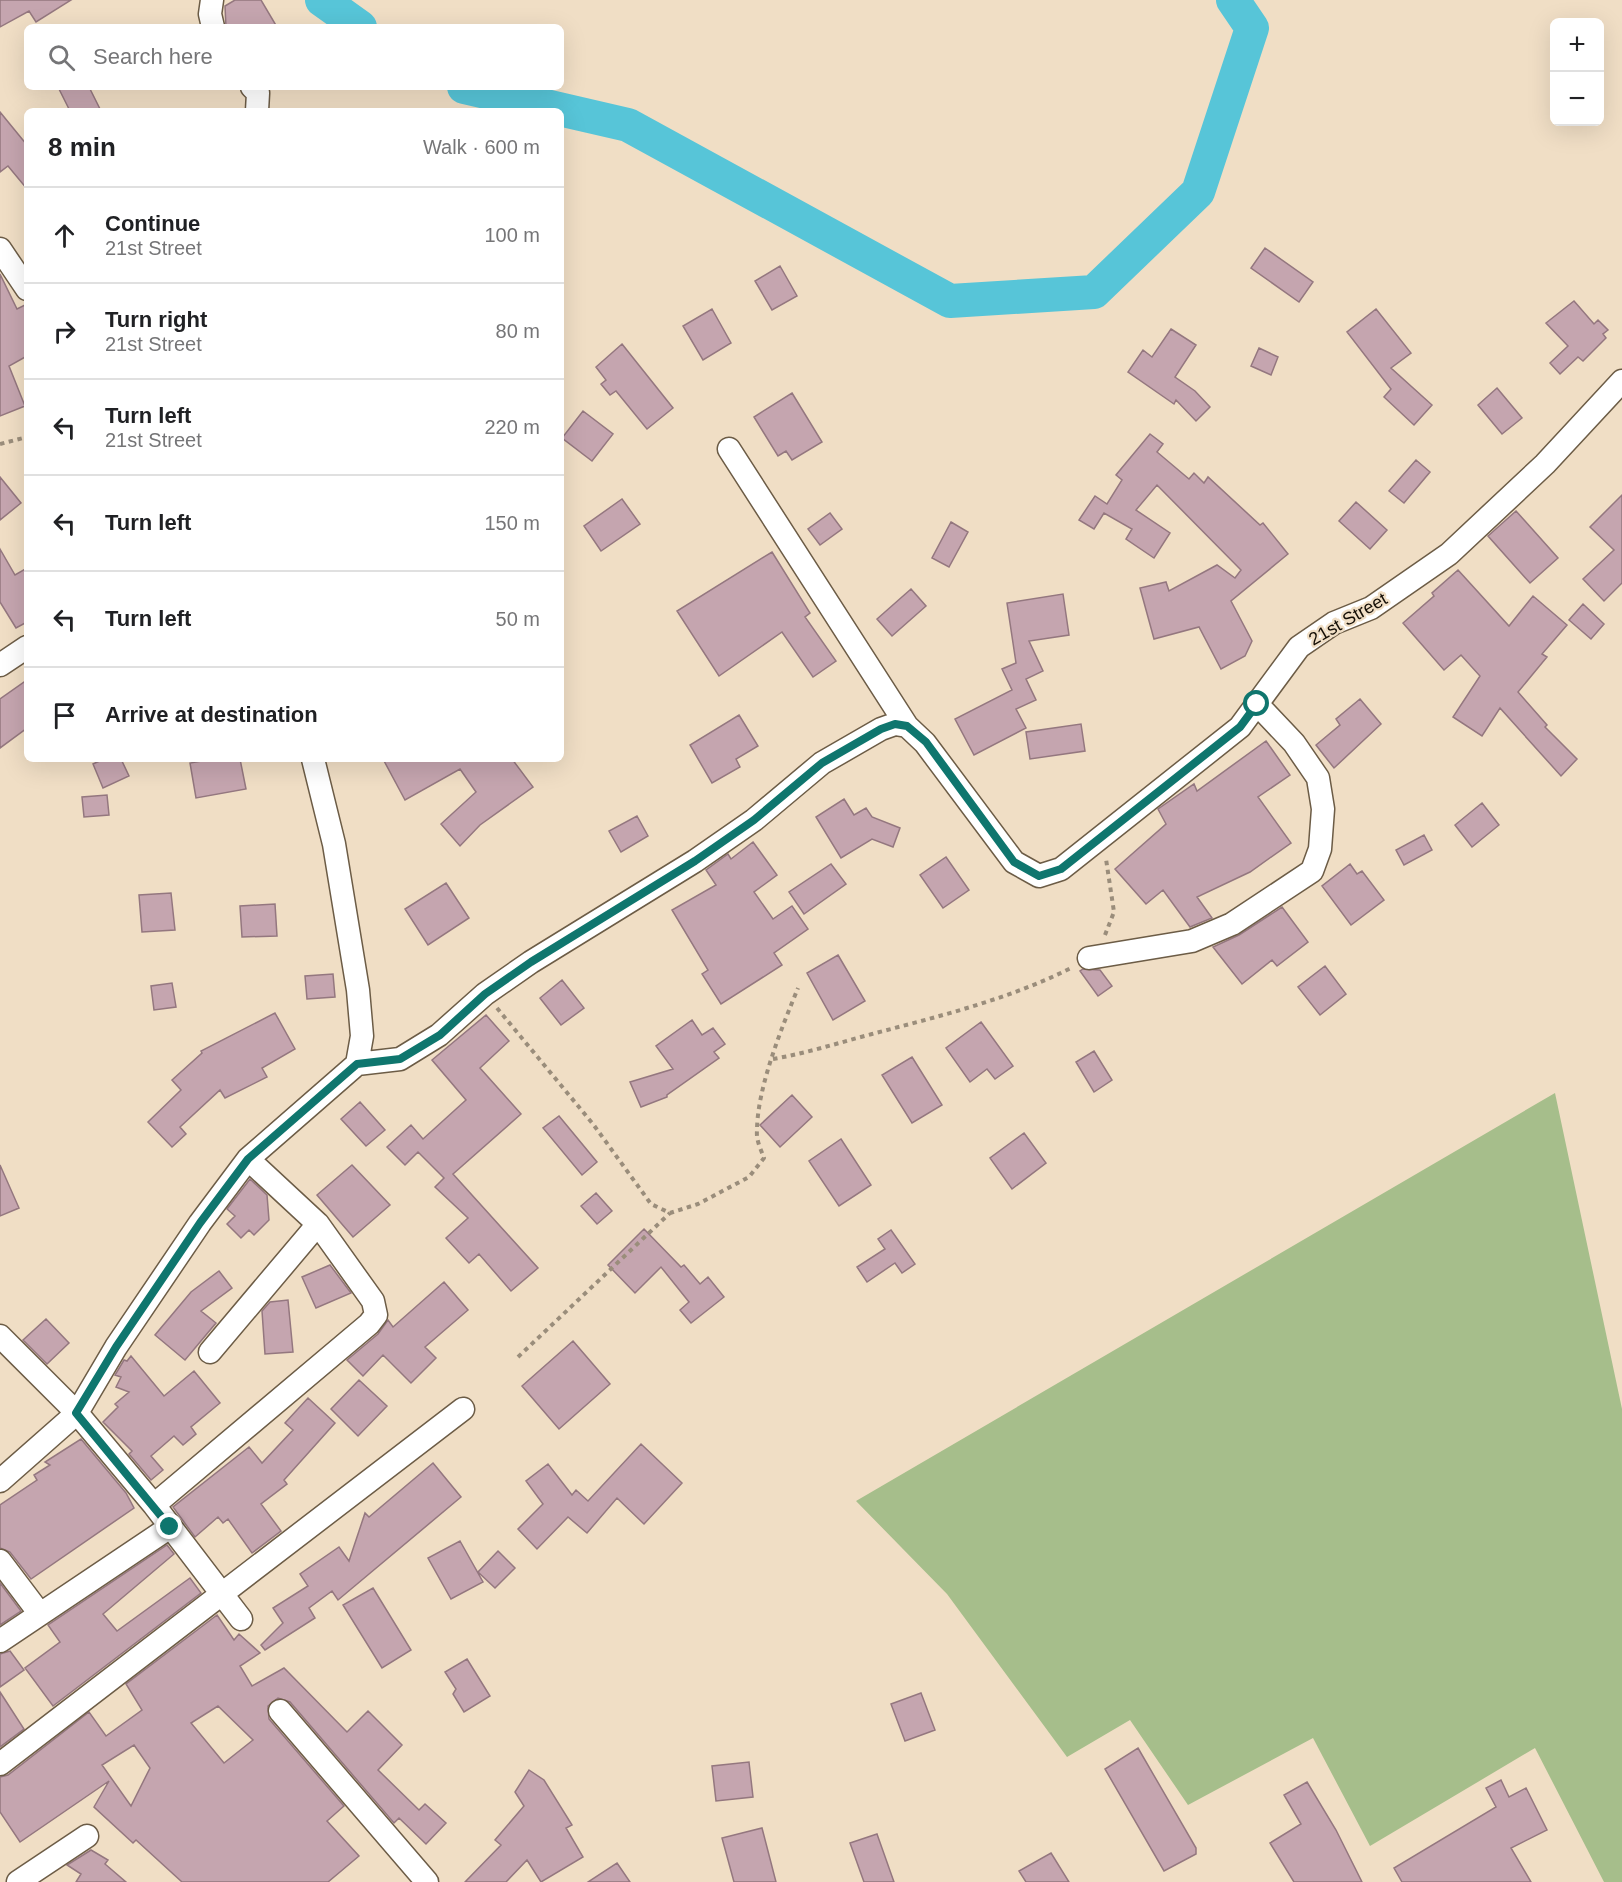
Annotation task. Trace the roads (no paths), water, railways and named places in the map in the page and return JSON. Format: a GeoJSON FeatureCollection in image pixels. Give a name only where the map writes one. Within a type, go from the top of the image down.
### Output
{"type":"FeatureCollection","features":[{"type":"Feature","properties":{"kind":"street"},"geometry":{"type":"LineString","coordinates":[[212,0],[210,14],[212,24]]}},
{"type":"Feature","properties":{"kind":"street"},"geometry":{"type":"LineString","coordinates":[[255,90],[258,93],[257,108]]}},
{"type":"Feature","properties":{"kind":"street"},"geometry":{"type":"LineString","coordinates":[[0,249],[24,285]]}},
{"type":"Feature","properties":{"kind":"street","name":"21st Street"},"geometry":{"type":"LineString","coordinates":[[729,449],[907,726],[926,742],[1014,862],[1039,876],[1061,869],[1240,727],[1299,647],[1334,623],[1371,608],[1449,554],[1545,464],[1622,381]]}},
{"type":"Feature","properties":{"kind":"street"},"geometry":{"type":"LineString","coordinates":[[0,665],[24,649]]}},
{"type":"Feature","properties":{"kind":"street"},"geometry":{"type":"LineString","coordinates":[[1089,958],[1192,941],[1232,924],[1312,871],[1320,849],[1323,809],[1318,778],[1294,743],[1257,704]]}},
{"type":"Feature","properties":{"kind":"street"},"geometry":{"type":"LineString","coordinates":[[0,1481],[76,1413],[116,1347],[200,1223],[248,1159],[357,1064],[400,1059],[440,1035],[485,994],[531,962],[695,861],[754,820],[822,763],[881,729],[895,724],[907,726]]}},
{"type":"Feature","properties":{"kind":"street"},"geometry":{"type":"LineString","coordinates":[[314,762],[334,844],[358,990],[362,1036],[357,1064]]}},
{"type":"Feature","properties":{"kind":"street"},"geometry":{"type":"LineString","coordinates":[[154,1505],[376,1315],[373,1301],[318,1224],[248,1159]]}},
{"type":"Feature","properties":{"kind":"street"},"geometry":{"type":"LineString","coordinates":[[210,1352],[318,1224]]}},
{"type":"Feature","properties":{"kind":"street"},"geometry":{"type":"LineString","coordinates":[[0,1336],[76,1413],[154,1505],[241,1619]]}},
{"type":"Feature","properties":{"kind":"street"},"geometry":{"type":"LineString","coordinates":[[0,1764],[463,1409]]}},
{"type":"Feature","properties":{"kind":"street"},"geometry":{"type":"LineString","coordinates":[[0,1641],[170,1527]]}},
{"type":"Feature","properties":{"kind":"street"},"geometry":{"type":"LineString","coordinates":[[0,1561],[39,1614]]}},
{"type":"Feature","properties":{"kind":"street"},"geometry":{"type":"LineString","coordinates":[[280,1711],[427,1882]]}},
{"type":"Feature","properties":{"kind":"street"},"geometry":{"type":"LineString","coordinates":[[18,1882],[87,1836]]}},
{"type":"Feature","properties":{"kind":"waterway"},"geometry":{"type":"LineString","coordinates":[[322,0],[356,24]]}},
{"type":"Feature","properties":{"kind":"waterway"},"geometry":{"type":"LineString","coordinates":[[564,110],[628,125],[950,301],[1094,292],[1198,192],[1252,28],[1233,0]]}},
{"type":"Feature","properties":{"kind":"waterway"},"geometry":{"type":"LineString","coordinates":[[477,90],[555,108]]}}]}
